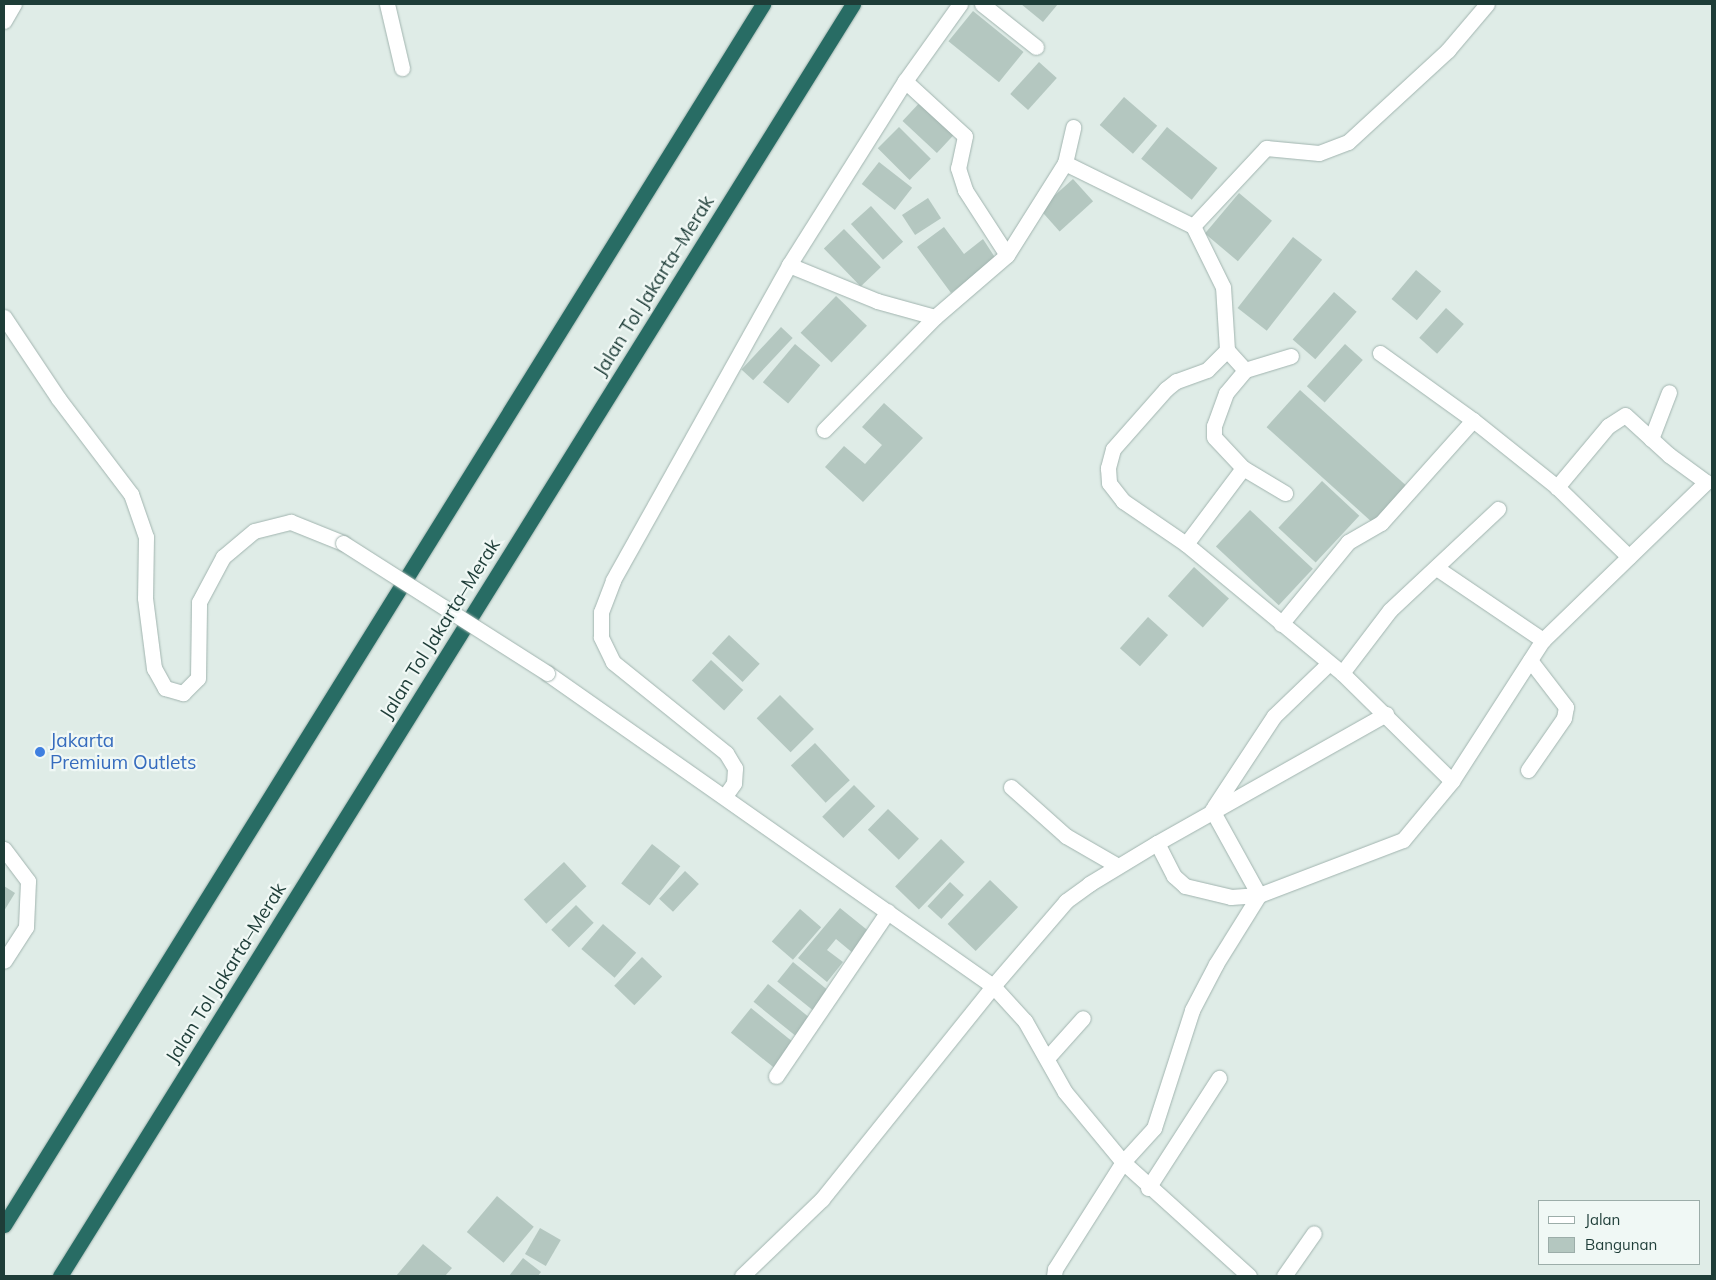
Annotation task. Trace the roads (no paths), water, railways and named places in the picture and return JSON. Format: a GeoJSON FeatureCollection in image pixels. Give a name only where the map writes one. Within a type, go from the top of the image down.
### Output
{"type":"FeatureCollection","features":[{"type":"Feature","properties":{"kind":"highway"},"geometry":{"type":"LineString","coordinates":[[4,1225],[763,4]]}},
{"type":"Feature","properties":{"kind":"highway","name":"Jalan Tol Jakarta–Merak"},"geometry":{"type":"LineString","coordinates":[[60,1276],[853,4]]}},
{"type":"Feature","properties":{"kind":"street"},"geometry":{"type":"LineString","coordinates":[[4,21],[14,4]]}},
{"type":"Feature","properties":{"kind":"street"},"geometry":{"type":"LineString","coordinates":[[387,4],[402,68]]}},
{"type":"Feature","properties":{"kind":"street"},"geometry":{"type":"LineString","coordinates":[[725,796],[734,782],[735,768],[731,760],[613,662],[601,637],[602,612],[613,580],[789,265],[904,81],[960,4]]}},
{"type":"Feature","properties":{"kind":"street"},"geometry":{"type":"LineString","coordinates":[[982,4],[1036,47]]}},
{"type":"Feature","properties":{"kind":"street"},"geometry":{"type":"LineString","coordinates":[[1194,226],[1266,148],[1319,153],[1348,142],[1448,50],[1487,4]]}},
{"type":"Feature","properties":{"kind":"street"},"geometry":{"type":"LineString","coordinates":[[904,81],[965,136],[958,168],[965,190],[1007,255]]}},
{"type":"Feature","properties":{"kind":"street"},"geometry":{"type":"LineString","coordinates":[[824,430],[935,317],[1007,255],[1065,163],[1073,127]]}},
{"type":"Feature","properties":{"kind":"street"},"geometry":{"type":"LineString","coordinates":[[1065,163],[1194,226],[1223,287],[1227,350],[1245,370]]}},
{"type":"Feature","properties":{"kind":"street"},"geometry":{"type":"LineString","coordinates":[[789,265],[877,301],[935,317]]}},
{"type":"Feature","properties":{"kind":"street"},"geometry":{"type":"LineString","coordinates":[[4,317],[58,398],[132,494],[146,538],[145,598],[154,668],[165,688],[183,693],[198,678],[199,602],[223,557],[254,531],[291,522],[343,543],[547,673],[725,796],[993,986],[1026,1021],[1048,1057],[1065,1092],[1123,1162],[1148,1188],[1249,1276]]}},
{"type":"Feature","properties":{"kind":"street"},"geometry":{"type":"LineString","coordinates":[[1227,350],[1207,370],[1176,380],[1166,389],[1113,449],[1108,468],[1109,483],[1123,501],[1186,544],[1342,673],[1386,714],[1452,781]]}},
{"type":"Feature","properties":{"kind":"street"},"geometry":{"type":"LineString","coordinates":[[1380,353],[1472,420],[1557,488],[1629,557]]}},
{"type":"Feature","properties":{"kind":"street"},"geometry":{"type":"LineString","coordinates":[[1284,493],[1242,468],[1214,437],[1214,426],[1226,393],[1245,370],[1291,356]]}},
{"type":"Feature","properties":{"kind":"street"},"geometry":{"type":"LineString","coordinates":[[1651,440],[1669,392]]}},
{"type":"Feature","properties":{"kind":"street"},"geometry":{"type":"LineString","coordinates":[[1157,843],[1174,876],[1185,886],[1231,897],[1259,895],[1403,840],[1452,781],[1543,640],[1629,557],[1709,486],[1651,440],[1629,416],[1618,417],[1557,488]]}},
{"type":"Feature","properties":{"kind":"street"},"geometry":{"type":"LineString","coordinates":[[1281,624],[1348,542],[1380,523],[1472,420]]}},
{"type":"Feature","properties":{"kind":"street"},"geometry":{"type":"LineString","coordinates":[[1186,544],[1242,468]]}},
{"type":"Feature","properties":{"kind":"street"},"geometry":{"type":"LineString","coordinates":[[1342,673],[1390,610],[1438,568],[1498,509]]}},
{"type":"Feature","properties":{"kind":"street"},"geometry":{"type":"LineString","coordinates":[[1438,568],[1543,640]]}},
{"type":"Feature","properties":{"kind":"street"},"geometry":{"type":"LineString","coordinates":[[1528,770],[1564,718],[1566,707],[1530,660]]}},
{"type":"Feature","properties":{"kind":"street"},"geometry":{"type":"LineString","coordinates":[[1212,810],[1274,716],[1329,663]]}},
{"type":"Feature","properties":{"kind":"street"},"geometry":{"type":"LineString","coordinates":[[742,1276],[822,1199],[993,986],[1066,901],[1118,866],[1212,810],[1386,714]]}},
{"type":"Feature","properties":{"kind":"street"},"geometry":{"type":"LineString","coordinates":[[1011,786],[1066,836],[1118,866]]}},
{"type":"Feature","properties":{"kind":"street"},"geometry":{"type":"LineString","coordinates":[[1212,810],[1259,895]]}},
{"type":"Feature","properties":{"kind":"street"},"geometry":{"type":"LineString","coordinates":[[4,849],[28,881],[26,927],[4,960]]}},
{"type":"Feature","properties":{"kind":"street"},"geometry":{"type":"LineString","coordinates":[[1054,1276],[1055,1269],[1123,1162],[1154,1128],[1192,1010],[1216,964],[1259,895]]}},
{"type":"Feature","properties":{"kind":"street"},"geometry":{"type":"LineString","coordinates":[[776,1076],[888,911]]}},
{"type":"Feature","properties":{"kind":"street"},"geometry":{"type":"LineString","coordinates":[[1048,1057],[1083,1018]]}},
{"type":"Feature","properties":{"kind":"street"},"geometry":{"type":"LineString","coordinates":[[1148,1188],[1219,1078]]}},
{"type":"Feature","properties":{"kind":"street"},"geometry":{"type":"LineString","coordinates":[[1284,1276],[1314,1233]]}},
{"type":"Feature","properties":{"kind":"place","name":"Jakarta Premium Outlets"},"geometry":{"type":"Point","coordinates":[40,752]}}]}
